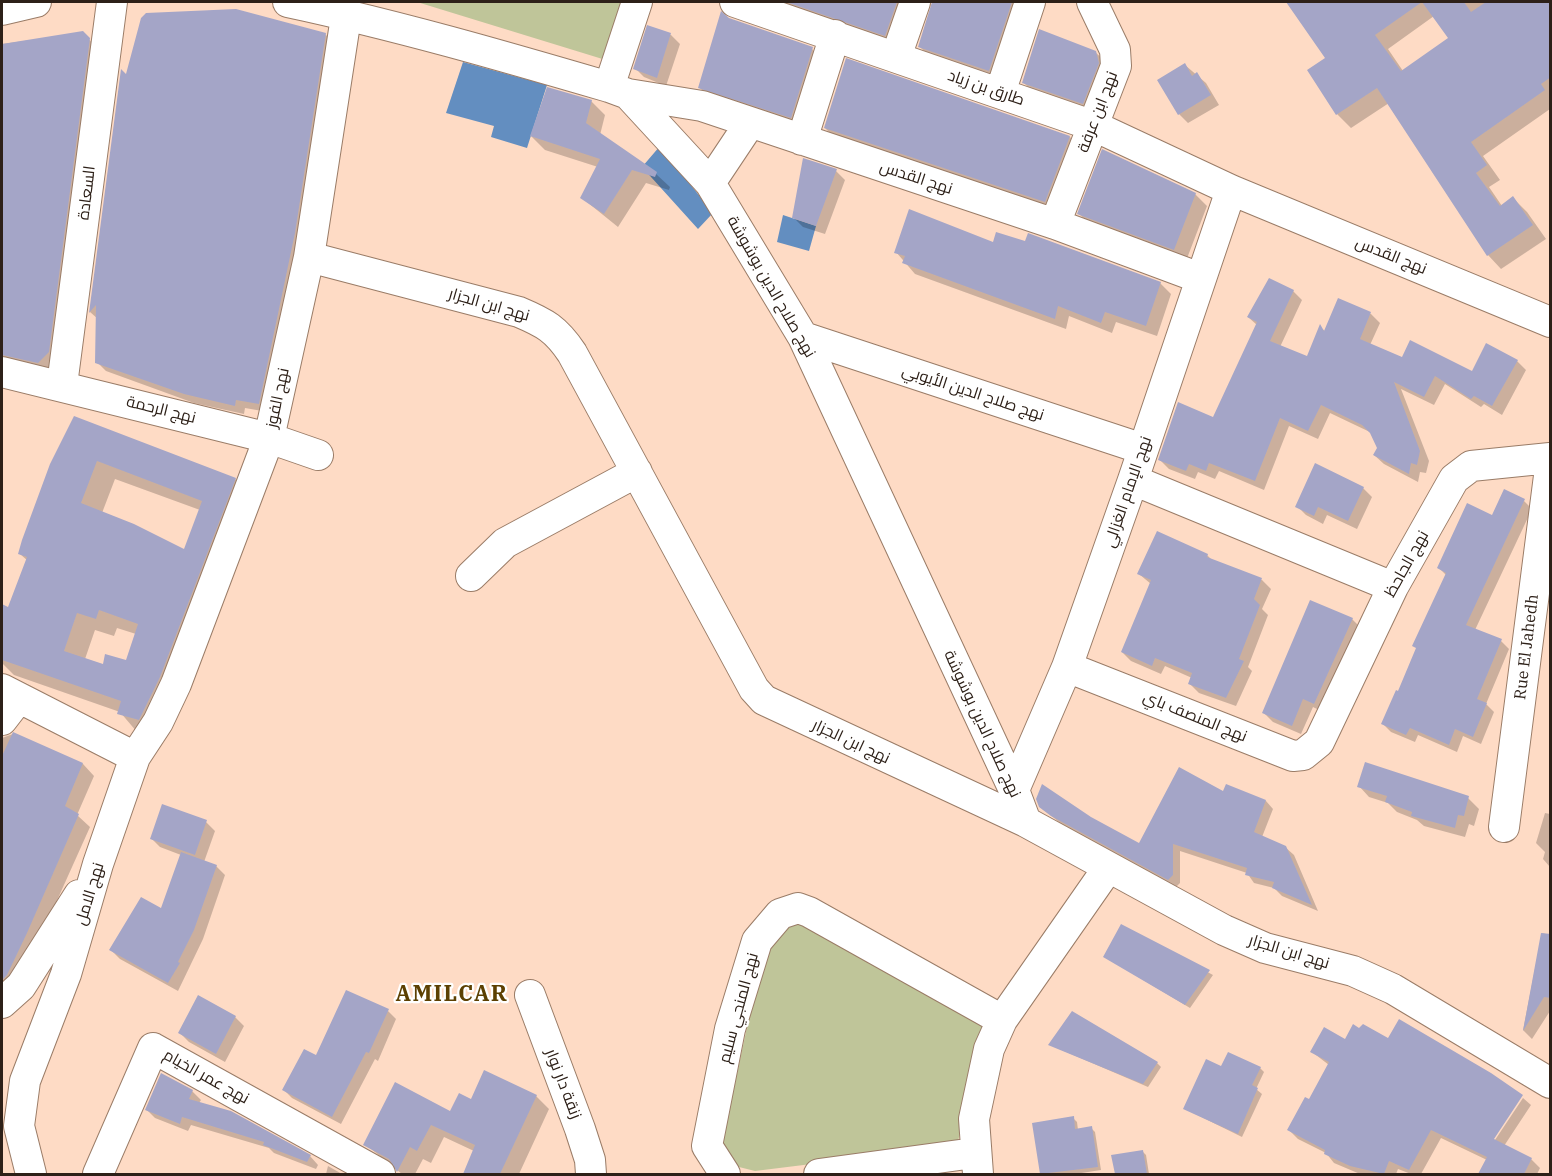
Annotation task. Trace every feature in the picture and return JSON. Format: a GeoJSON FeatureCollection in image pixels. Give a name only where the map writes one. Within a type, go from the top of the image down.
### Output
{"type":"FeatureCollection","features":[{"type":"Feature","properties":{"kind":"street"},"geometry":{"type":"LineString","coordinates":[[2,10],[36,2]]}},
{"type":"Feature","properties":{"kind":"street","name":"السعادة"},"geometry":{"type":"LineString","coordinates":[[62,386],[112,2]]}},
{"type":"Feature","properties":{"kind":"street"},"geometry":{"type":"LineString","coordinates":[[288,2],[346,17],[397,26],[619,91],[637,2]]}},
{"type":"Feature","properties":{"kind":"street","name":"طارق بن زياد"},"geometry":{"type":"LineString","coordinates":[[735,2],[821,21],[896,57],[1094,126],[1231,190]]}},
{"type":"Feature","properties":{"kind":"street"},"geometry":{"type":"LineString","coordinates":[[896,57],[915,2]]}},
{"type":"Feature","properties":{"kind":"street"},"geometry":{"type":"LineString","coordinates":[[1000,93],[1030,2]]}},
{"type":"Feature","properties":{"kind":"street","name":"نهج ابن عرفة"},"geometry":{"type":"LineString","coordinates":[[1056,224],[1118,57],[1092,2]]}},
{"type":"Feature","properties":{"kind":"street","name":"نهج الفوز"},"geometry":{"type":"LineString","coordinates":[[135,757],[158,722],[176,684],[269,438],[309,257],[346,17]]}},
{"type":"Feature","properties":{"kind":"street"},"geometry":{"type":"LineString","coordinates":[[802,140],[821,21]]}},
{"type":"Feature","properties":{"kind":"street","name":"نهج القدس"},"geometry":{"type":"LineString","coordinates":[[619,91],[702,106],[1056,224],[1200,278]]}},
{"type":"Feature","properties":{"kind":"street","name":"نهج صلاح الدين بوشوشة"},"geometry":{"type":"LineString","coordinates":[[619,91],[710,183],[803,338],[1014,790],[1026,822]]}},
{"type":"Feature","properties":{"kind":"street"},"geometry":{"type":"LineString","coordinates":[[710,183],[750,123]]}},
{"type":"Feature","properties":{"kind":"street","name":"نهج القدس"},"geometry":{"type":"LineString","coordinates":[[1231,190],[1551,322]]}},
{"type":"Feature","properties":{"kind":"street","name":"نهج الإمام الغزالي"},"geometry":{"type":"LineString","coordinates":[[1014,790],[1067,667],[1134,480],[1231,190]]}},
{"type":"Feature","properties":{"kind":"street","name":"نهج ابن الجزار"},"geometry":{"type":"LineString","coordinates":[[309,257],[519,312],[545,323],[558,333],[573,353],[754,689],[764,700],[1026,822],[1224,930],[1265,948],[1353,971],[1393,989],[1551,1083]]}},
{"type":"Feature","properties":{"kind":"street","name":"نهج صلاح الدين الأيوبي"},"geometry":{"type":"LineString","coordinates":[[803,338],[1143,449]]}},
{"type":"Feature","properties":{"kind":"street","name":"نهج الرحمة"},"geometry":{"type":"LineString","coordinates":[[2,372],[269,438],[318,455]]}},
{"type":"Feature","properties":{"kind":"street","name":"نهج الجاحظ"},"geometry":{"type":"LineString","coordinates":[[1319,742],[1393,587],[1460,472],[1471,466],[1551,458]]}},
{"type":"Feature","properties":{"kind":"street","name":"Rue El Jahedh"},"geometry":{"type":"LineString","coordinates":[[1504,827],[1551,468]]}},
{"type":"Feature","properties":{"kind":"street"},"geometry":{"type":"LineString","coordinates":[[471,576],[505,543],[636,472]]}},
{"type":"Feature","properties":{"kind":"street"},"geometry":{"type":"LineString","coordinates":[[1134,480],[1393,587]]}},
{"type":"Feature","properties":{"kind":"street","name":"نهج المنصف باي"},"geometry":{"type":"LineString","coordinates":[[1067,667],[1293,756],[1303,755],[1319,742]]}},
{"type":"Feature","properties":{"kind":"street"},"geometry":{"type":"LineString","coordinates":[[7,702],[135,757]]}},
{"type":"Feature","properties":{"kind":"street","name":"نهج الامل"},"geometry":{"type":"LineString","coordinates":[[31,1174],[19,1126],[26,1081],[66,974],[98,864],[135,757]]}},
{"type":"Feature","properties":{"kind":"street"},"geometry":{"type":"LineString","coordinates":[[2,1003],[21,986],[98,864]]}},
{"type":"Feature","properties":{"kind":"street"},"geometry":{"type":"LineString","coordinates":[[819,1174],[976,1164],[974,1119],[979,1086],[989,1049],[1002,1020],[1108,868]]}},
{"type":"Feature","properties":{"kind":"street","name":"نهج المنجي سليم"},"geometry":{"type":"LineString","coordinates":[[725,1174],[707,1146],[730,1029],[757,941],[780,914],[798,908],[809,912],[1002,1020]]}},
{"type":"Feature","properties":{"kind":"street","name":"زنقة دار نوار"},"geometry":{"type":"LineString","coordinates":[[530,995],[580,1129],[590,1160],[591,1174]]}},
{"type":"Feature","properties":{"kind":"street","name":"نهج عمر الخيام"},"geometry":{"type":"LineString","coordinates":[[98,1174],[153,1048],[380,1174]]}},
{"type":"Feature","properties":{"kind":"green space"},"geometry":{"type":"Polygon","coordinates":[[[417,2],[628,2],[609,61],[417,2]]]}},
{"type":"Feature","properties":{"kind":"green space"},"geometry":{"type":"Polygon","coordinates":[[[810,923],[983,1027],[957,1146],[755,1171],[735,1166],[722,1145],[765,942],[782,926],[810,923]]]}},
{"type":"Feature","properties":{"kind":"water"},"geometry":{"type":"Polygon","coordinates":[[[463,62],[547,85],[527,148],[491,137],[494,126],[446,113],[463,62]]]}},
{"type":"Feature","properties":{"kind":"water"},"geometry":{"type":"Polygon","coordinates":[[[660,146],[713,213],[698,229],[642,167],[660,146]]]}},
{"type":"Feature","properties":{"kind":"water"},"geometry":{"type":"Polygon","coordinates":[[[783,215],[816,226],[809,251],[777,242],[783,215]]]}},
{"type":"Feature","properties":{"kind":"building"},"geometry":{"type":"Polygon","coordinates":[[[786,2],[897,2],[885,36],[786,2]]]}},
{"type":"Feature","properties":{"kind":"building"},"geometry":{"type":"Polygon","coordinates":[[[932,2],[1012,2],[989,71],[918,47],[932,2]]]}},
{"type":"Feature","properties":{"kind":"building"},"geometry":{"type":"Polygon","coordinates":[[[1286,2],[1422,2],[1464,2],[1471,12],[1486,2],[1551,2],[1551,77],[1541,84],[1545,90],[1471,142],[1487,165],[1476,173],[1500,206],[1513,196],[1533,225],[1487,256],[1377,88],[1336,115],[1307,70],[1325,58],[1286,2]],[[1422,2],[1375,35],[1401,71],[1448,38],[1422,2]]]}},
{"type":"Feature","properties":{"kind":"building"},"geometry":{"type":"Polygon","coordinates":[[[236,9],[326,33],[295,233],[259,404],[236,400],[235,406],[184,394],[95,363],[96,305],[89,313],[121,69],[126,74],[141,18],[146,13],[236,9]]]}},
{"type":"Feature","properties":{"kind":"building"},"geometry":{"type":"Polygon","coordinates":[[[721,11],[729,18],[813,47],[791,118],[698,88],[721,11]]]}},
{"type":"Feature","properties":{"kind":"building"},"geometry":{"type":"Polygon","coordinates":[[[647,25],[671,33],[657,78],[633,69],[647,25]]]}},
{"type":"Feature","properties":{"kind":"building"},"geometry":{"type":"Polygon","coordinates":[[[1039,29],[1096,51],[1099,63],[1083,104],[1022,83],[1039,29]]]}},
{"type":"Feature","properties":{"kind":"building"},"geometry":{"type":"Polygon","coordinates":[[[83,31],[90,38],[49,352],[38,363],[2,355],[2,44],[83,31]]]}},
{"type":"Feature","properties":{"kind":"building"},"geometry":{"type":"Polygon","coordinates":[[[846,58],[1070,136],[1045,202],[824,128],[846,58]]]}},
{"type":"Feature","properties":{"kind":"building"},"geometry":{"type":"Polygon","coordinates":[[[1185,63],[1192,76],[1197,72],[1211,95],[1178,115],[1157,80],[1185,63]]]}},
{"type":"Feature","properties":{"kind":"building"},"geometry":{"type":"Polygon","coordinates":[[[547,87],[592,100],[586,123],[657,172],[655,177],[632,170],[604,214],[580,198],[600,159],[530,136],[547,87]]]}},
{"type":"Feature","properties":{"kind":"building"},"geometry":{"type":"Polygon","coordinates":[[[1102,149],[1196,193],[1174,250],[1077,214],[1102,149]]]}},
{"type":"Feature","properties":{"kind":"building"},"geometry":{"type":"Polygon","coordinates":[[[803,158],[837,169],[816,226],[792,218],[803,158]]]}},
{"type":"Feature","properties":{"kind":"building"},"geometry":{"type":"Polygon","coordinates":[[[909,209],[993,242],[996,232],[1025,241],[1028,233],[1161,282],[1146,326],[1105,312],[1101,323],[1058,306],[1055,319],[902,263],[905,256],[894,253],[909,209]]]}},
{"type":"Feature","properties":{"kind":"building"},"geometry":{"type":"Polygon","coordinates":[[[1269,278],[1294,290],[1270,341],[1307,356],[1320,324],[1324,331],[1338,298],[1371,312],[1360,339],[1402,357],[1410,340],[1472,371],[1486,343],[1518,360],[1492,406],[1474,396],[1471,399],[1435,376],[1424,397],[1394,382],[1420,451],[1417,465],[1411,463],[1409,474],[1373,455],[1377,448],[1370,433],[1362,425],[1321,405],[1308,431],[1280,418],[1255,481],[1209,463],[1206,471],[1189,464],[1186,471],[1158,460],[1178,402],[1213,417],[1257,322],[1247,317],[1269,278]]]}},
{"type":"Feature","properties":{"kind":"building"},"geometry":{"type":"Polygon","coordinates":[[[74,416],[236,478],[160,677],[139,720],[117,714],[121,701],[2,660],[2,604],[8,607],[27,557],[18,554],[50,464],[74,416]],[[97,461],[81,503],[134,524],[184,549],[202,501],[97,461]],[[99,610],[96,619],[77,613],[64,651],[103,664],[105,654],[126,660],[138,624],[99,610]]]}},
{"type":"Feature","properties":{"kind":"building"},"geometry":{"type":"Polygon","coordinates":[[[1315,463],[1364,487],[1348,521],[1318,507],[1314,516],[1295,507],[1315,463]]]}},
{"type":"Feature","properties":{"kind":"building"},"geometry":{"type":"Polygon","coordinates":[[[1504,489],[1525,499],[1466,625],[1502,639],[1477,699],[1487,703],[1473,737],[1455,729],[1449,745],[1410,728],[1406,735],[1381,724],[1396,690],[1398,691],[1416,648],[1412,646],[1446,573],[1437,568],[1467,503],[1492,515],[1504,489]]]}},
{"type":"Feature","properties":{"kind":"building"},"geometry":{"type":"Polygon","coordinates":[[[1157,531],[1208,554],[1207,557],[1262,578],[1254,599],[1260,605],[1239,659],[1244,661],[1226,698],[1188,684],[1192,673],[1155,658],[1152,666],[1121,652],[1151,580],[1137,574],[1157,531]]]}},
{"type":"Feature","properties":{"kind":"building"},"geometry":{"type":"Polygon","coordinates":[[[1310,600],[1353,618],[1314,704],[1303,699],[1292,726],[1262,713],[1310,600]]]}},
{"type":"Feature","properties":{"kind":"building"},"geometry":{"type":"Polygon","coordinates":[[[13,732],[83,763],[65,806],[79,814],[27,933],[7,975],[2,980],[2,756],[13,732]]]}},
{"type":"Feature","properties":{"kind":"building"},"geometry":{"type":"Polygon","coordinates":[[[1365,762],[1469,796],[1464,816],[1458,815],[1455,828],[1411,816],[1412,812],[1385,802],[1387,796],[1357,787],[1365,762]]]}},
{"type":"Feature","properties":{"kind":"building"},"geometry":{"type":"Polygon","coordinates":[[[1179,767],[1223,791],[1226,784],[1266,800],[1254,832],[1286,846],[1312,905],[1272,888],[1274,882],[1245,875],[1247,868],[1173,844],[1173,875],[1168,880],[1051,816],[1039,807],[1036,799],[1042,784],[1091,817],[1139,843],[1179,767]]]}},
{"type":"Feature","properties":{"kind":"building"},"geometry":{"type":"Polygon","coordinates":[[[162,804],[207,820],[195,855],[150,839],[162,804]]]}},
{"type":"Feature","properties":{"kind":"building"},"geometry":{"type":"Polygon","coordinates":[[[181,852],[217,865],[194,930],[178,962],[180,963],[168,983],[109,950],[141,897],[161,908],[181,852]]]}},
{"type":"Feature","properties":{"kind":"building"},"geometry":{"type":"Polygon","coordinates":[[[1121,924],[1210,970],[1185,1005],[1103,957],[1121,924]]]}},
{"type":"Feature","properties":{"kind":"building"},"geometry":{"type":"Polygon","coordinates":[[[1541,933],[1551,934],[1551,998],[1544,997],[1523,1031],[1541,933]]]}},
{"type":"Feature","properties":{"kind":"building"},"geometry":{"type":"Polygon","coordinates":[[[346,990],[389,1009],[369,1053],[366,1052],[332,1117],[282,1090],[304,1049],[316,1055],[346,990]]]}},
{"type":"Feature","properties":{"kind":"building"},"geometry":{"type":"Polygon","coordinates":[[[198,995],[236,1016],[216,1054],[178,1033],[198,995]]]}},
{"type":"Feature","properties":{"kind":"building"},"geometry":{"type":"Polygon","coordinates":[[[1072,1011],[1158,1062],[1143,1084],[1048,1045],[1072,1011]]]}},
{"type":"Feature","properties":{"kind":"building"},"geometry":{"type":"Polygon","coordinates":[[[1399,1019],[1491,1073],[1523,1095],[1494,1139],[1532,1158],[1524,1174],[1478,1174],[1487,1157],[1431,1130],[1409,1170],[1389,1161],[1384,1174],[1350,1166],[1324,1154],[1325,1150],[1287,1130],[1305,1097],[1309,1099],[1329,1062],[1310,1052],[1324,1027],[1345,1039],[1353,1024],[1359,1028],[1363,1024],[1388,1038],[1399,1019]]]}},
{"type":"Feature","properties":{"kind":"building"},"geometry":{"type":"Polygon","coordinates":[[[1228,1052],[1261,1067],[1252,1085],[1258,1088],[1238,1134],[1183,1109],[1206,1059],[1221,1066],[1228,1052]]]}},
{"type":"Feature","properties":{"kind":"building"},"geometry":{"type":"Polygon","coordinates":[[[484,1070],[537,1095],[500,1174],[463,1174],[475,1145],[431,1125],[417,1151],[410,1147],[397,1172],[389,1159],[363,1145],[395,1082],[450,1111],[459,1093],[471,1099],[484,1070]]]}},
{"type":"Feature","properties":{"kind":"building"},"geometry":{"type":"Polygon","coordinates":[[[161,1073],[193,1090],[189,1099],[231,1111],[311,1155],[307,1162],[263,1145],[264,1142],[182,1117],[180,1124],[145,1110],[161,1073]]]}},
{"type":"Feature","properties":{"kind":"building"},"geometry":{"type":"Polygon","coordinates":[[[1074,1116],[1075,1129],[1092,1126],[1098,1167],[1040,1174],[1032,1123],[1074,1116]]]}},
{"type":"Feature","properties":{"kind":"building"},"geometry":{"type":"Polygon","coordinates":[[[1143,1150],[1147,1174],[1115,1174],[1111,1155],[1143,1150]]]}},
{"type":"Feature","properties":{"kind":"district","name":"AMILCAR"},"geometry":{"type":"Point","coordinates":[452,995]}}]}
